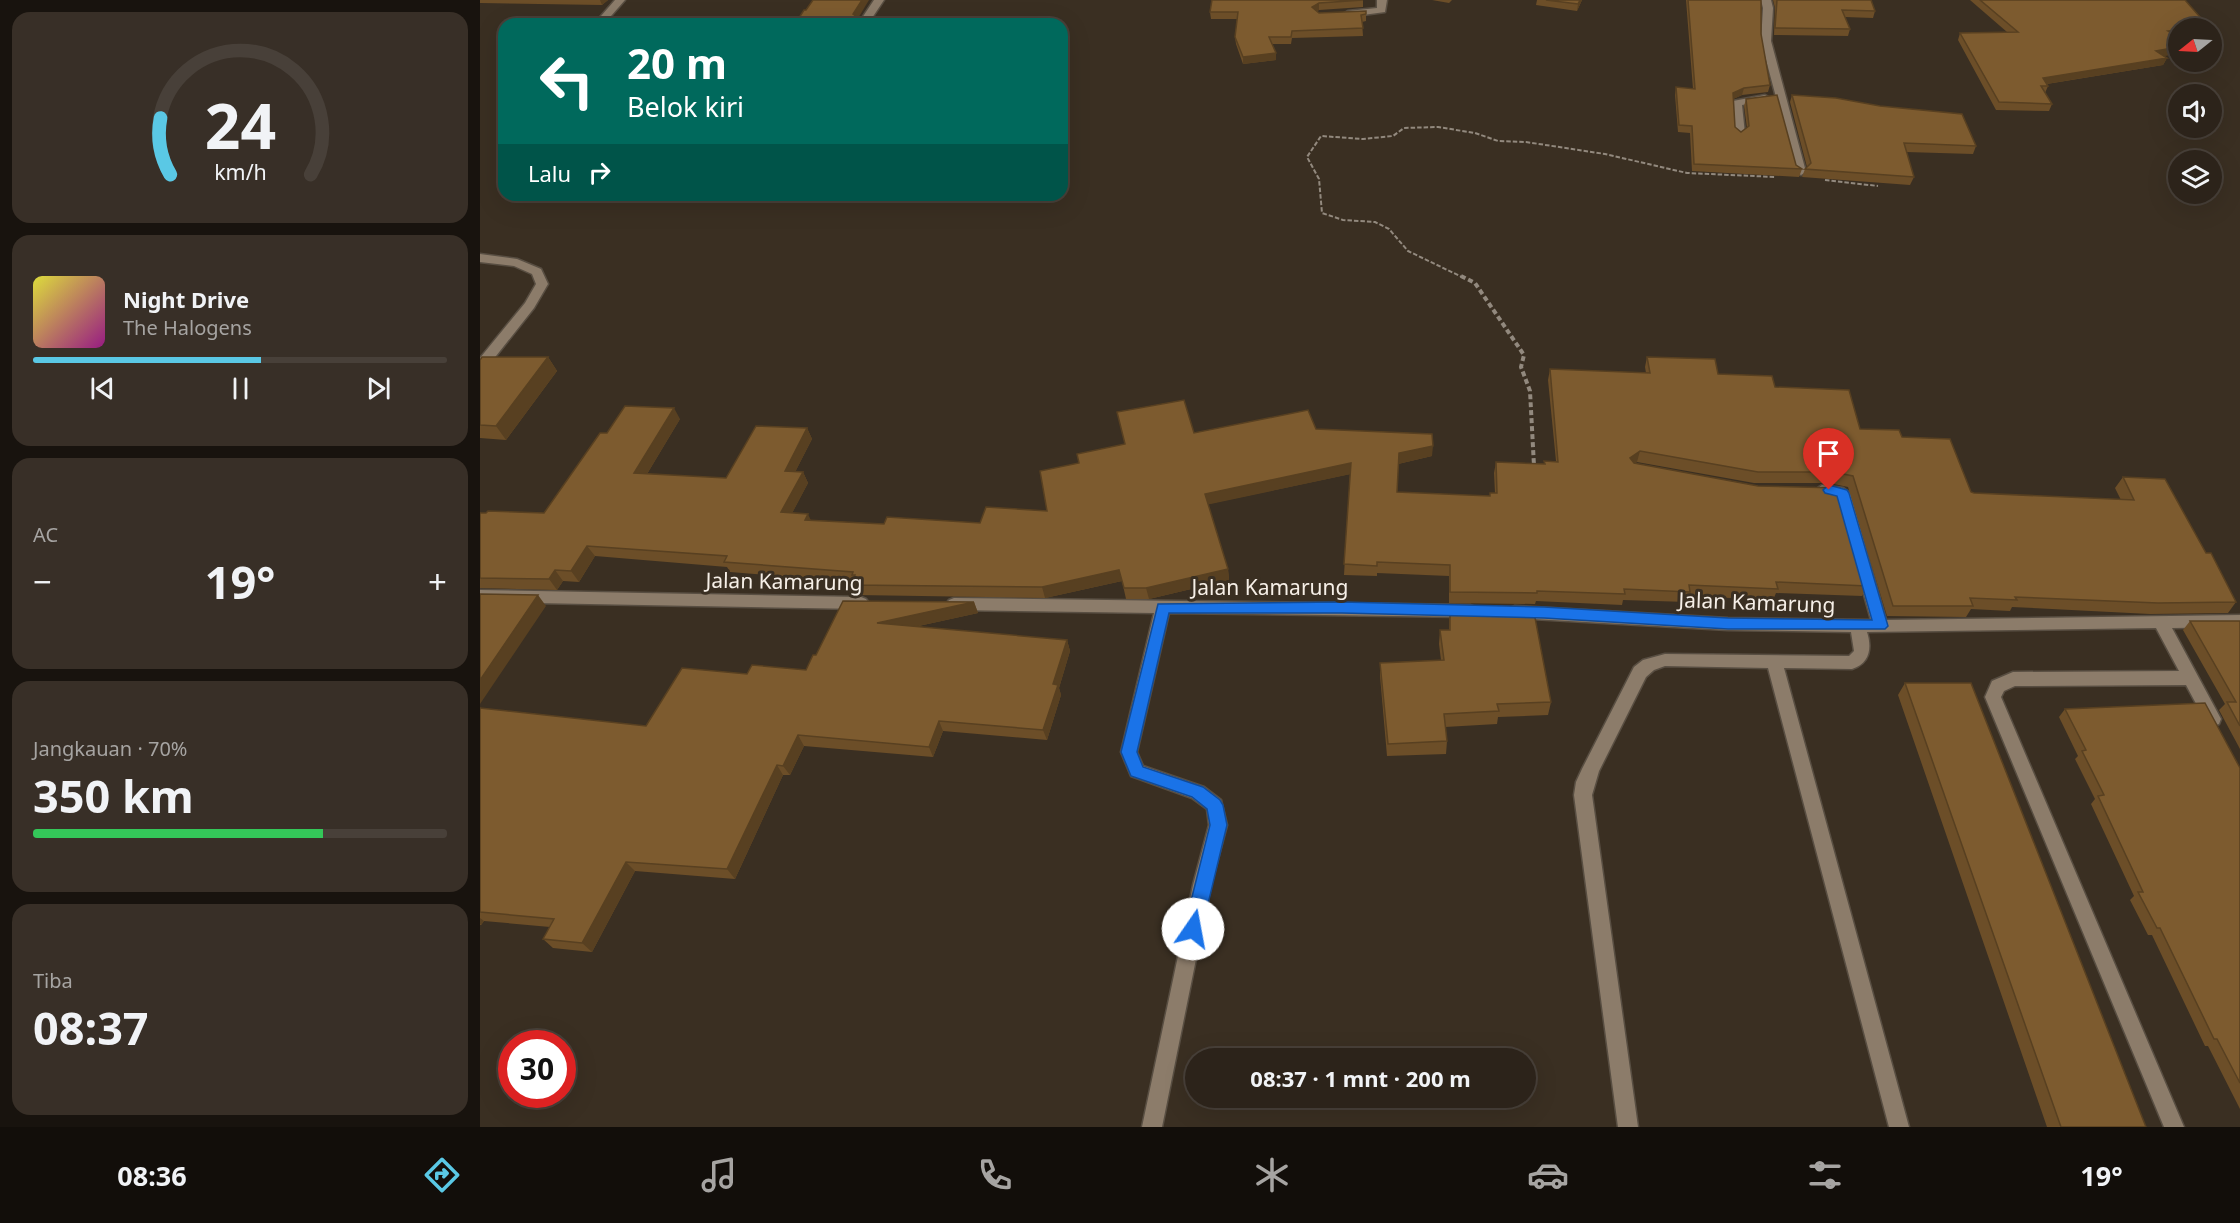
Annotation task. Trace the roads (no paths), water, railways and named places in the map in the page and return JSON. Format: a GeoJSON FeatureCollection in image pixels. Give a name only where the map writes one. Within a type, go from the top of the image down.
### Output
{"type":"FeatureCollection","features":[{"type":"Feature","properties":{"kind":"street"},"geometry":{"type":"LineString","coordinates":[[604,18],[620,0]]}},
{"type":"Feature","properties":{"kind":"street"},"geometry":{"type":"LineString","coordinates":[[867,18],[879,0]]}},
{"type":"Feature","properties":{"kind":"street"},"geometry":{"type":"LineString","coordinates":[[1341,14],[1383,10],[1382,0]]}},
{"type":"Feature","properties":{"kind":"street"},"geometry":{"type":"LineString","coordinates":[[1766,0],[1768,8],[1766,41],[1787,97],[1801,172]]}},
{"type":"Feature","properties":{"kind":"street"},"geometry":{"type":"LineString","coordinates":[[1740,134],[1737,103],[1753,99],[1787,97]]}},
{"type":"Feature","properties":{"kind":"street"},"geometry":{"type":"LineString","coordinates":[[480,258],[517,263],[537,272],[542,284],[531,305],[480,367]]}},
{"type":"Feature","properties":{"kind":"street"},"geometry":{"type":"LineString","coordinates":[[1808,490],[1843,493],[1880,626]]}},
{"type":"Feature","properties":{"kind":"street","name":"Jalan Kamarung"},"geometry":{"type":"LineString","coordinates":[[480,596],[880,603]]}},
{"type":"Feature","properties":{"kind":"street","name":"Jalan Kamarung"},"geometry":{"type":"LineString","coordinates":[[939,604],[1490,611],[1728,624],[1857,626],[2162,624],[2240,621]]}},
{"type":"Feature","properties":{"kind":"street"},"geometry":{"type":"LineString","coordinates":[[1152,1127],[1202,885],[1218,825],[1215,805],[1198,792],[1137,771],[1129,752],[1163,608]]}},
{"type":"Feature","properties":{"kind":"street"},"geometry":{"type":"LineString","coordinates":[[2162,624],[2218,729]]}},
{"type":"Feature","properties":{"kind":"street"},"geometry":{"type":"LineString","coordinates":[[1628,1127],[1584,795],[1585,782],[1640,672],[1649,665],[1665,660],[1852,663],[1861,657],[1863,648],[1857,626]]}},
{"type":"Feature","properties":{"kind":"street"},"geometry":{"type":"LineString","coordinates":[[1774,662],[1899,1127]]}},
{"type":"Feature","properties":{"kind":"street"},"geometry":{"type":"LineString","coordinates":[[2174,1127],[1994,697],[1998,686],[2013,679],[2191,678]]}}]}
